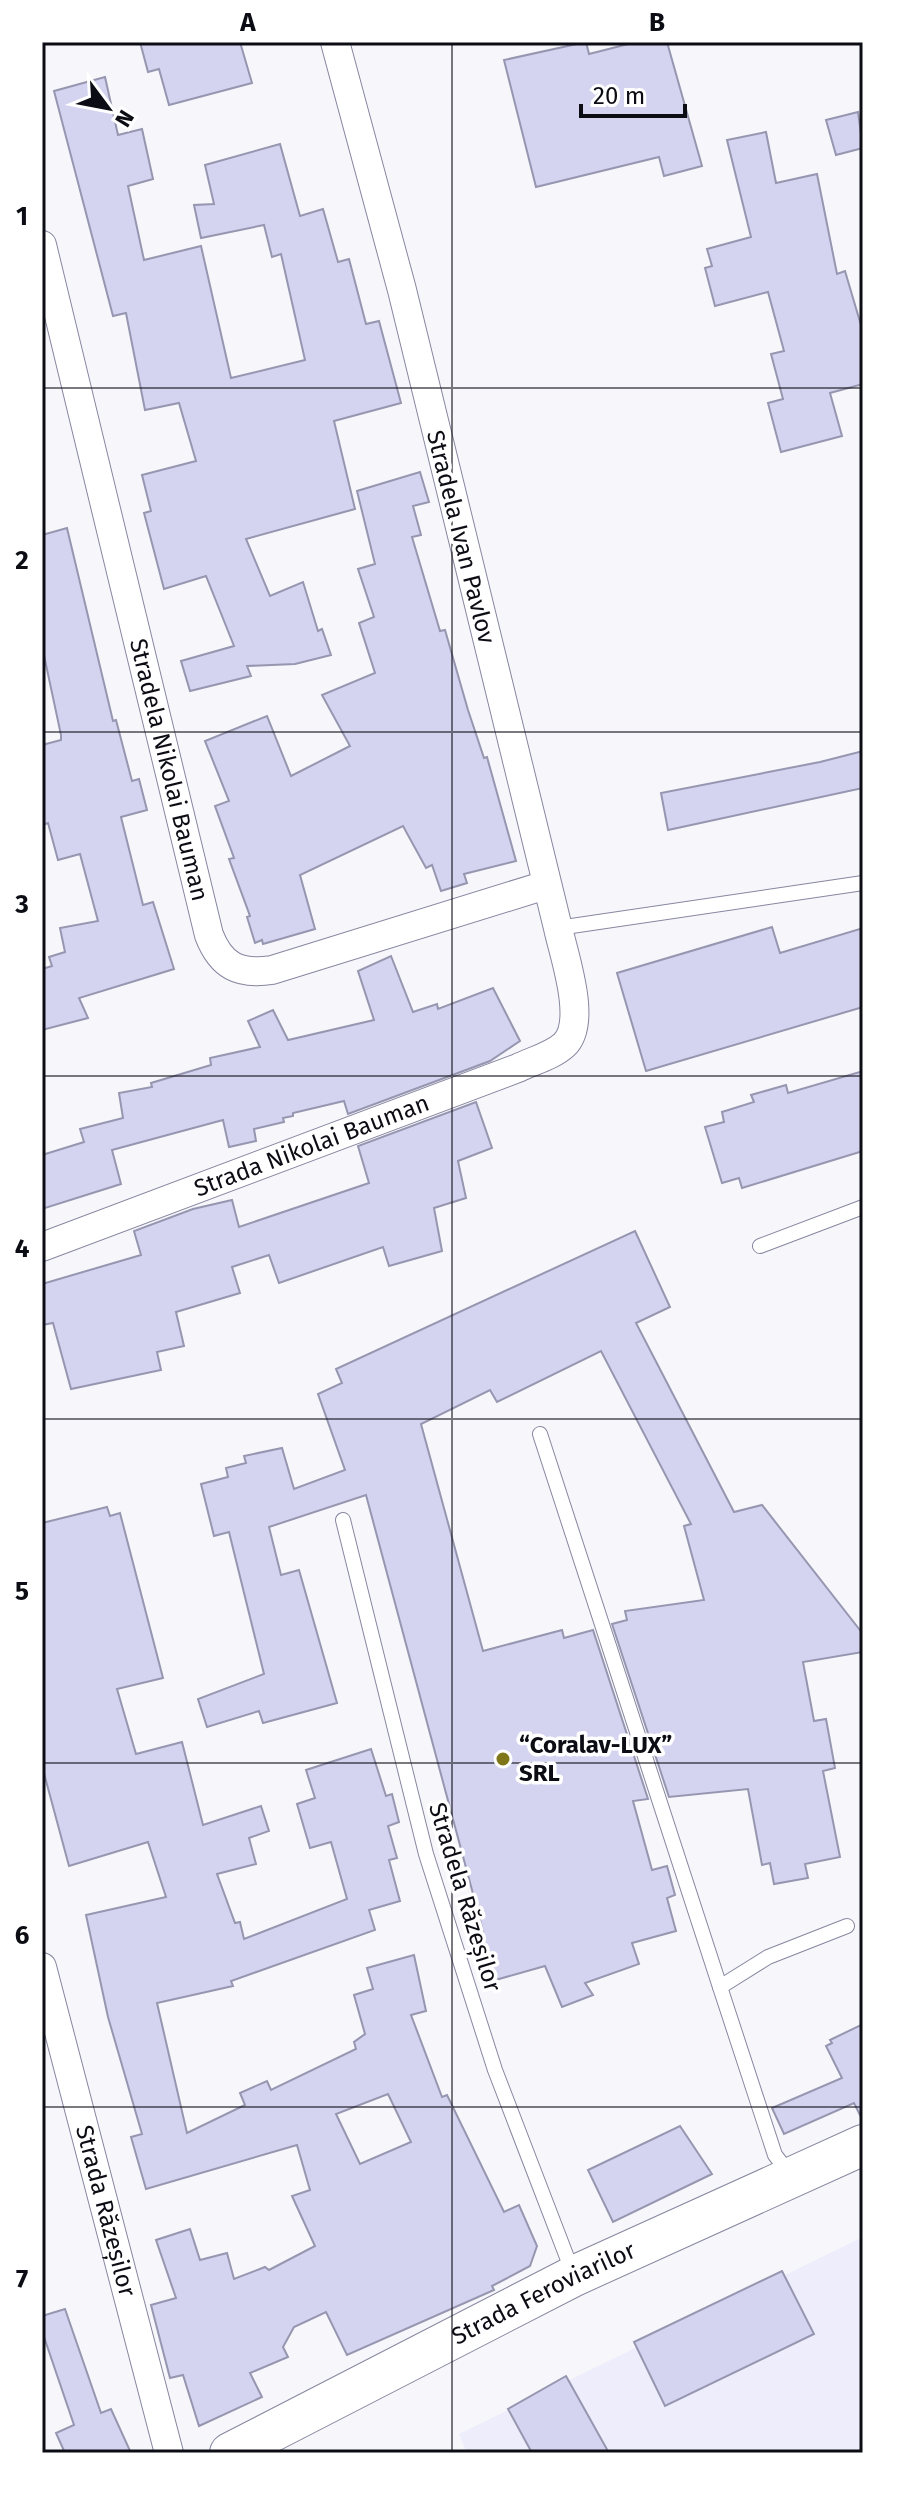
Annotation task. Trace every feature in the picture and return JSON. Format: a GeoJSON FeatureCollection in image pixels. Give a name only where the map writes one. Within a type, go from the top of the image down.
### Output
{"type":"FeatureCollection","features":[{"type":"Feature","properties":{"kind":"main road","name":"Strada Feroviarilor"},"geometry":{"type":"LineString","coordinates":[[230,2453],[574,2276],[863,2145]]}},
{"type":"Feature","properties":{"kind":"street","name":"Stradela Ivan Pavlov"},"geometry":{"type":"LineString","coordinates":[[335,42],[402,290],[558,928],[575,1006],[572,1034]]}},
{"type":"Feature","properties":{"kind":"street","name":"Stradela Nikolai Bauman"},"geometry":{"type":"LineString","coordinates":[[42,245],[216,954],[233,968],[250,973],[272,970],[546,885]]}},
{"type":"Feature","properties":{"kind":"street","name":"Strada Nikolai Bauman"},"geometry":{"type":"LineString","coordinates":[[42,1247],[518,1068],[558,1050],[572,1034]]}},
{"type":"Feature","properties":{"kind":"street","name":"Strada Răzeșilor"},"geometry":{"type":"LineString","coordinates":[[42,1967],[169,2453]]}},
{"type":"Feature","properties":{"kind":"lane"},"geometry":{"type":"LineString","coordinates":[[558,928],[863,883]]}},
{"type":"Feature","properties":{"kind":"lane"},"geometry":{"type":"LineString","coordinates":[[760,1246],[863,1207]]}},
{"type":"Feature","properties":{"kind":"lane"},"geometry":{"type":"LineString","coordinates":[[540,1434],[775,2155],[792,2177]]}},
{"type":"Feature","properties":{"kind":"lane","name":"Stradela Răzeșilor"},"geometry":{"type":"LineString","coordinates":[[343,1520],[426,1854],[495,2070],[574,2276]]}},
{"type":"Feature","properties":{"kind":"lane"},"geometry":{"type":"LineString","coordinates":[[720,1987],[768,1957],[847,1926]]}},
{"type":"Feature","properties":{"kind":"shaded area"},"geometry":{"type":"Polygon","coordinates":[[[863,2237],[863,2453],[467,2453],[459,2434],[863,2237]]]}},
{"type":"Feature","properties":{"kind":"building"},"geometry":{"type":"Polygon","coordinates":[[[140,42],[240,42],[252,83],[169,105],[159,69],[148,72],[140,42]]]}},
{"type":"Feature","properties":{"kind":"building"},"geometry":{"type":"Polygon","coordinates":[[[586,42],[589,54],[636,42],[667,42],[702,166],[664,176],[659,157],[536,187],[504,60],[586,42]]]}},
{"type":"Feature","properties":{"kind":"building"},"geometry":{"type":"Polygon","coordinates":[[[105,77],[118,135],[142,129],[153,179],[128,186],[144,260],[201,246],[231,378],[305,360],[281,254],[272,257],[264,225],[201,238],[194,205],[214,204],[205,165],[280,144],[300,216],[323,209],[338,262],[349,259],[366,324],[379,321],[401,403],[334,421],[355,509],[246,539],[270,596],[303,582],[318,631],[322,629],[331,655],[295,664],[247,666],[251,676],[190,691],[181,661],[234,646],[206,576],[164,589],[144,513],[151,511],[142,475],[196,461],[179,403],[145,410],[126,313],[113,316],[54,91],[105,77]]]}},
{"type":"Feature","properties":{"kind":"building"},"geometry":{"type":"Polygon","coordinates":[[[858,112],[863,148],[836,155],[826,120],[858,112]]]}},
{"type":"Feature","properties":{"kind":"building"},"geometry":{"type":"Polygon","coordinates":[[[766,132],[776,183],[817,174],[837,274],[845,271],[863,332],[863,384],[830,393],[842,436],[781,452],[768,403],[783,399],[771,354],[784,351],[768,292],[715,306],[705,268],[712,266],[707,249],[751,237],[727,140],[766,132]]]}},
{"type":"Feature","properties":{"kind":"building"},"geometry":{"type":"Polygon","coordinates":[[[420,472],[429,502],[413,506],[421,535],[412,537],[440,631],[445,630],[468,710],[484,758],[487,757],[516,861],[464,874],[467,883],[441,891],[432,865],[426,868],[403,826],[300,875],[315,929],[263,944],[262,940],[255,943],[247,917],[250,916],[229,859],[234,858],[215,806],[229,801],[205,741],[267,716],[291,776],[350,746],[322,695],[375,673],[359,623],[374,617],[358,569],[375,564],[357,491],[420,472]]]}},
{"type":"Feature","properties":{"kind":"building"},"geometry":{"type":"Polygon","coordinates":[[[67,528],[113,721],[116,720],[132,781],[139,779],[147,810],[121,817],[143,905],[153,902],[174,969],[79,998],[88,1018],[42,1030],[42,969],[52,966],[49,957],[65,952],[60,928],[98,921],[80,854],[58,860],[48,823],[42,825],[42,745],[61,740],[61,735],[42,646],[42,535],[67,528]]]}},
{"type":"Feature","properties":{"kind":"building"},"geometry":{"type":"Polygon","coordinates":[[[863,751],[863,788],[668,830],[661,793],[863,751]]]}},
{"type":"Feature","properties":{"kind":"building"},"geometry":{"type":"Polygon","coordinates":[[[772,927],[780,953],[863,928],[863,1007],[646,1071],[617,973],[772,927]]]}},
{"type":"Feature","properties":{"kind":"building"},"geometry":{"type":"Polygon","coordinates":[[[391,956],[413,1012],[437,1004],[438,1009],[493,988],[520,1041],[490,1061],[348,1114],[344,1101],[293,1113],[293,1116],[283,1118],[284,1122],[254,1129],[256,1141],[229,1147],[223,1120],[112,1150],[121,1184],[42,1209],[42,1155],[84,1142],[80,1129],[123,1118],[119,1093],[152,1087],[151,1083],[211,1065],[210,1058],[260,1047],[248,1021],[273,1010],[288,1040],[374,1020],[358,971],[391,956]]]}},
{"type":"Feature","properties":{"kind":"building"},"geometry":{"type":"Polygon","coordinates":[[[863,1071],[863,1151],[742,1188],[739,1178],[722,1183],[705,1127],[724,1122],[722,1112],[754,1102],[751,1095],[786,1085],[788,1093],[863,1071]]]}},
{"type":"Feature","properties":{"kind":"building"},"geometry":{"type":"Polygon","coordinates":[[[476,1102],[492,1148],[458,1161],[466,1198],[434,1208],[442,1251],[389,1266],[383,1247],[279,1283],[269,1255],[232,1267],[240,1293],[176,1312],[184,1346],[157,1352],[161,1370],[71,1389],[53,1323],[42,1325],[42,1284],[141,1255],[134,1231],[193,1209],[232,1200],[239,1227],[369,1183],[358,1146],[476,1102]]]}},
{"type":"Feature","properties":{"kind":"building"},"geometry":{"type":"Polygon","coordinates":[[[635,1231],[670,1307],[636,1323],[734,1512],[762,1505],[863,1634],[863,1652],[803,1662],[814,1721],[826,1719],[835,1768],[823,1771],[840,1857],[805,1864],[808,1878],[774,1884],[770,1863],[762,1865],[748,1789],[669,1797],[612,1624],[627,1620],[625,1611],[704,1600],[684,1526],[691,1524],[601,1351],[497,1402],[490,1390],[421,1424],[483,1651],[562,1630],[564,1638],[593,1630],[648,1799],[633,1801],[652,1870],[667,1866],[675,1895],[667,1898],[676,1931],[632,1943],[639,1964],[585,1983],[593,1995],[562,2007],[545,1966],[492,1981],[479,1932],[483,1931],[366,1495],[269,1527],[281,1575],[299,1570],[337,1703],[263,1723],[259,1711],[207,1727],[198,1699],[264,1674],[229,1532],[214,1536],[201,1484],[228,1477],[226,1468],[246,1463],[244,1456],[282,1448],[294,1489],[345,1470],[318,1394],[342,1383],[336,1369],[635,1231]]]}},
{"type":"Feature","properties":{"kind":"building"},"geometry":{"type":"Polygon","coordinates":[[[107,1507],[110,1516],[120,1513],[163,1678],[117,1689],[136,1754],[182,1742],[203,1825],[261,1806],[269,1831],[249,1838],[256,1864],[217,1874],[235,1923],[240,1922],[244,1939],[347,1899],[331,1842],[310,1848],[297,1804],[315,1798],[306,1770],[371,1749],[386,1796],[392,1794],[399,1822],[388,1826],[397,1858],[389,1860],[400,1901],[369,1910],[375,1930],[231,1981],[233,1986],[157,2003],[187,2133],[245,2105],[240,2093],[267,2081],[271,2090],[356,2049],[354,2042],[365,2034],[354,1995],[373,1989],[367,1968],[414,1955],[426,2011],[411,2015],[442,2097],[447,2095],[504,2212],[519,2205],[537,2246],[530,2266],[492,2286],[494,2290],[347,2355],[326,2312],[294,2327],[283,2347],[288,2357],[250,2373],[262,2397],[199,2426],[183,2375],[170,2378],[151,2305],[176,2298],[156,2240],[190,2229],[200,2260],[227,2253],[234,2279],[265,2267],[269,2270],[315,2246],[292,2196],[310,2190],[297,2145],[146,2189],[131,2137],[142,2134],[108,2017],[86,1915],[166,1897],[148,1842],[69,1866],[42,1766],[42,1523],[107,1507]],[[388,2094],[336,2114],[360,2164],[411,2142],[388,2094]]]}},
{"type":"Feature","properties":{"kind":"building"},"geometry":{"type":"Polygon","coordinates":[[[863,2024],[863,2121],[854,2103],[784,2134],[772,2108],[842,2078],[826,2046],[832,2043],[830,2040],[863,2024]]]}},
{"type":"Feature","properties":{"kind":"building"},"geometry":{"type":"Polygon","coordinates":[[[680,2126],[712,2174],[613,2222],[588,2170],[680,2126]]]}},
{"type":"Feature","properties":{"kind":"building"},"geometry":{"type":"Polygon","coordinates":[[[782,2271],[814,2334],[665,2406],[634,2342],[782,2271]]]}},
{"type":"Feature","properties":{"kind":"building"},"geometry":{"type":"Polygon","coordinates":[[[65,2309],[101,2413],[111,2409],[131,2453],[65,2453],[56,2433],[74,2425],[42,2331],[42,2316],[65,2309]]]}},
{"type":"Feature","properties":{"kind":"building"},"geometry":{"type":"Polygon","coordinates":[[[566,2376],[609,2453],[532,2453],[508,2409],[566,2376]]]}},
{"type":"Feature","properties":{"kind":"place","name":"“Coralav-LUX” SRL"},"geometry":{"type":"Point","coordinates":[503,1759]}}]}
